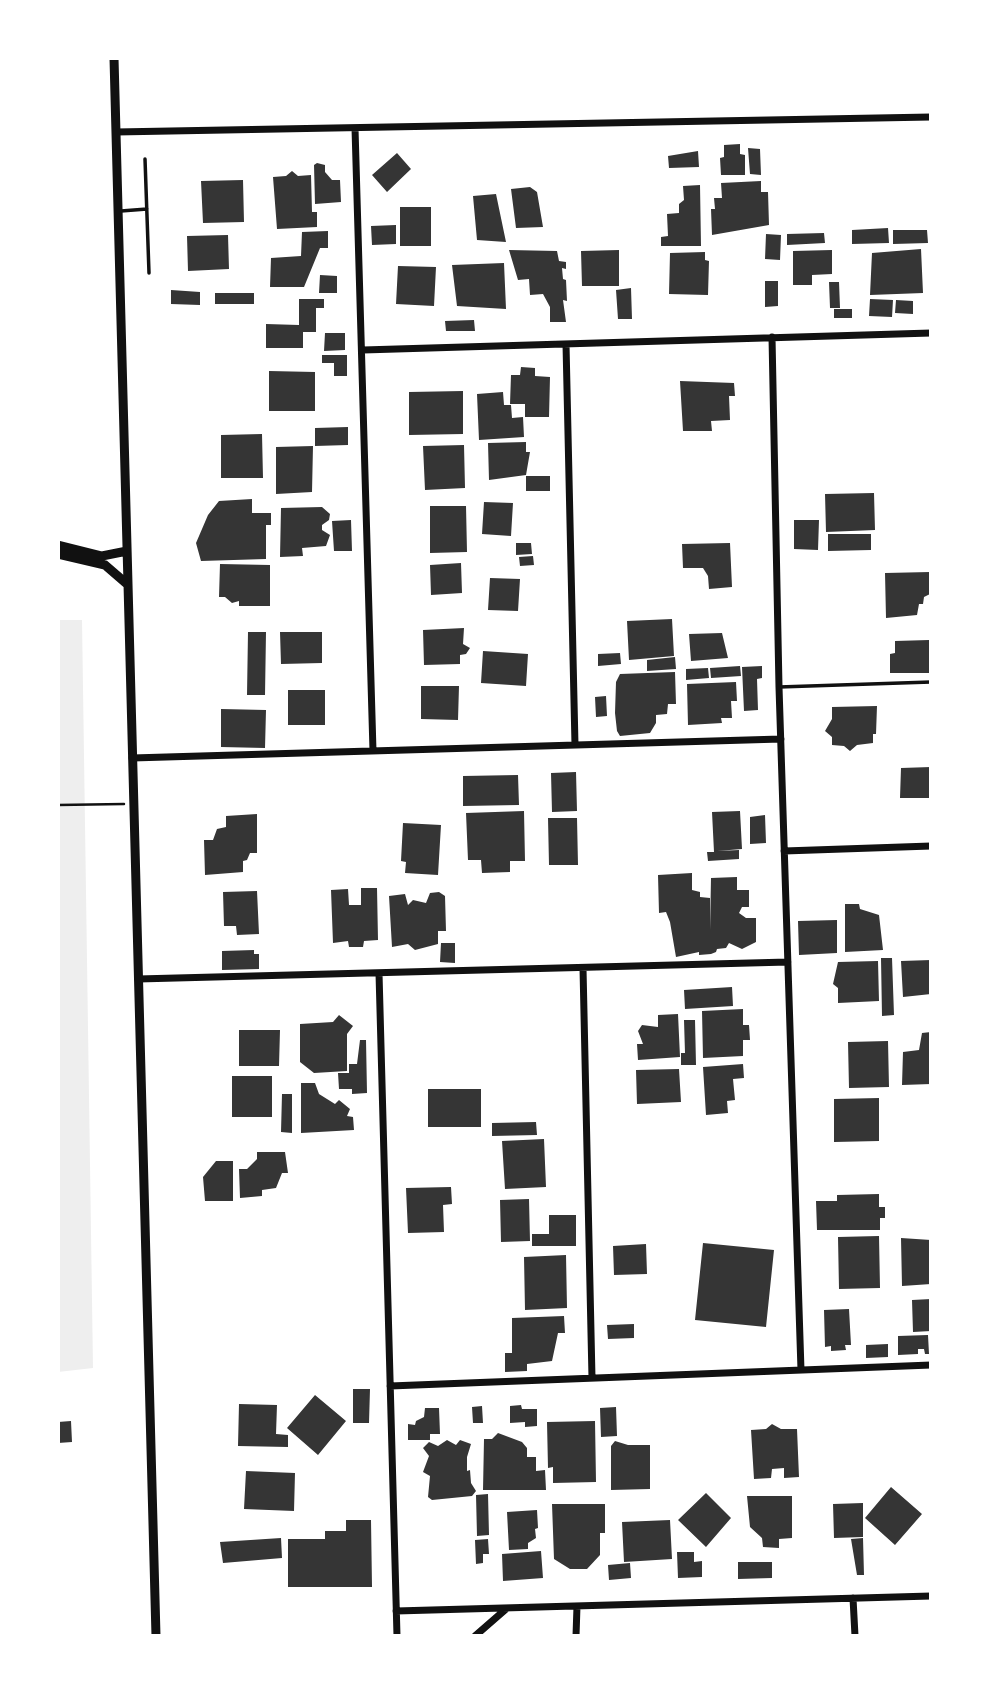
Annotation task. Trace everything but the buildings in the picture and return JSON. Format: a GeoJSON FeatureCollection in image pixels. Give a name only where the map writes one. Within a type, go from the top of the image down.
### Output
{"type":"FeatureCollection","features":[{"type":"Feature","properties":{"kind":"street"},"geometry":{"type":"LineString","coordinates":[[114,58],[156,1636]]}},
{"type":"Feature","properties":{"kind":"street"},"geometry":{"type":"LineString","coordinates":[[116,132],[931,117]]}},
{"type":"Feature","properties":{"kind":"street"},"geometry":{"type":"LineString","coordinates":[[355,128],[373,751]]}},
{"type":"Feature","properties":{"kind":"street"},"geometry":{"type":"LineString","coordinates":[[363,350],[931,332]]}},
{"type":"Feature","properties":{"kind":"street"},"geometry":{"type":"LineString","coordinates":[[772,337],[779,687],[800,1370]]}},
{"type":"Feature","properties":{"kind":"street"},"geometry":{"type":"LineString","coordinates":[[566,344],[575,745]]}},
{"type":"Feature","properties":{"kind":"street"},"geometry":{"type":"LineString","coordinates":[[58,545],[102,556],[127,551]]}},
{"type":"Feature","properties":{"kind":"street"},"geometry":{"type":"LineString","coordinates":[[58,554],[105,565],[127,584]]}},
{"type":"Feature","properties":{"kind":"street"},"geometry":{"type":"LineString","coordinates":[[132,758],[781,739]]}},
{"type":"Feature","properties":{"kind":"street"},"geometry":{"type":"LineString","coordinates":[[784,851],[931,846]]}},
{"type":"Feature","properties":{"kind":"street"},"geometry":{"type":"LineString","coordinates":[[138,979],[788,962]]}},
{"type":"Feature","properties":{"kind":"street"},"geometry":{"type":"LineString","coordinates":[[583,968],[592,1378]]}},
{"type":"Feature","properties":{"kind":"street"},"geometry":{"type":"LineString","coordinates":[[379,973],[397,1636]]}},
{"type":"Feature","properties":{"kind":"street"},"geometry":{"type":"LineString","coordinates":[[390,1386],[931,1366]]}},
{"type":"Feature","properties":{"kind":"street"},"geometry":{"type":"LineString","coordinates":[[396,1611],[931,1596]]}},
{"type":"Feature","properties":{"kind":"street"},"geometry":{"type":"LineString","coordinates":[[853,1598],[855,1636]]}},
{"type":"Feature","properties":{"kind":"street"},"geometry":{"type":"LineString","coordinates":[[576,1636],[577,1606]]}},
{"type":"Feature","properties":{"kind":"street"},"geometry":{"type":"LineString","coordinates":[[475,1636],[507,1608]]}},
{"type":"Feature","properties":{"kind":"lane"},"geometry":{"type":"LineString","coordinates":[[145,159],[149,273]]}},
{"type":"Feature","properties":{"kind":"lane"},"geometry":{"type":"LineString","coordinates":[[118,211],[147,209]]}},
{"type":"Feature","properties":{"kind":"lane"},"geometry":{"type":"LineString","coordinates":[[779,687],[931,682]]}},
{"type":"Feature","properties":{"kind":"path"},"geometry":{"type":"LineString","coordinates":[[58,805],[133,803]]}},
{"type":"Feature","properties":{"kind":"shaded area"},"geometry":{"type":"Polygon","coordinates":[[[58,620],[82,620],[93,1368],[58,1372],[58,620]]]}}]}
